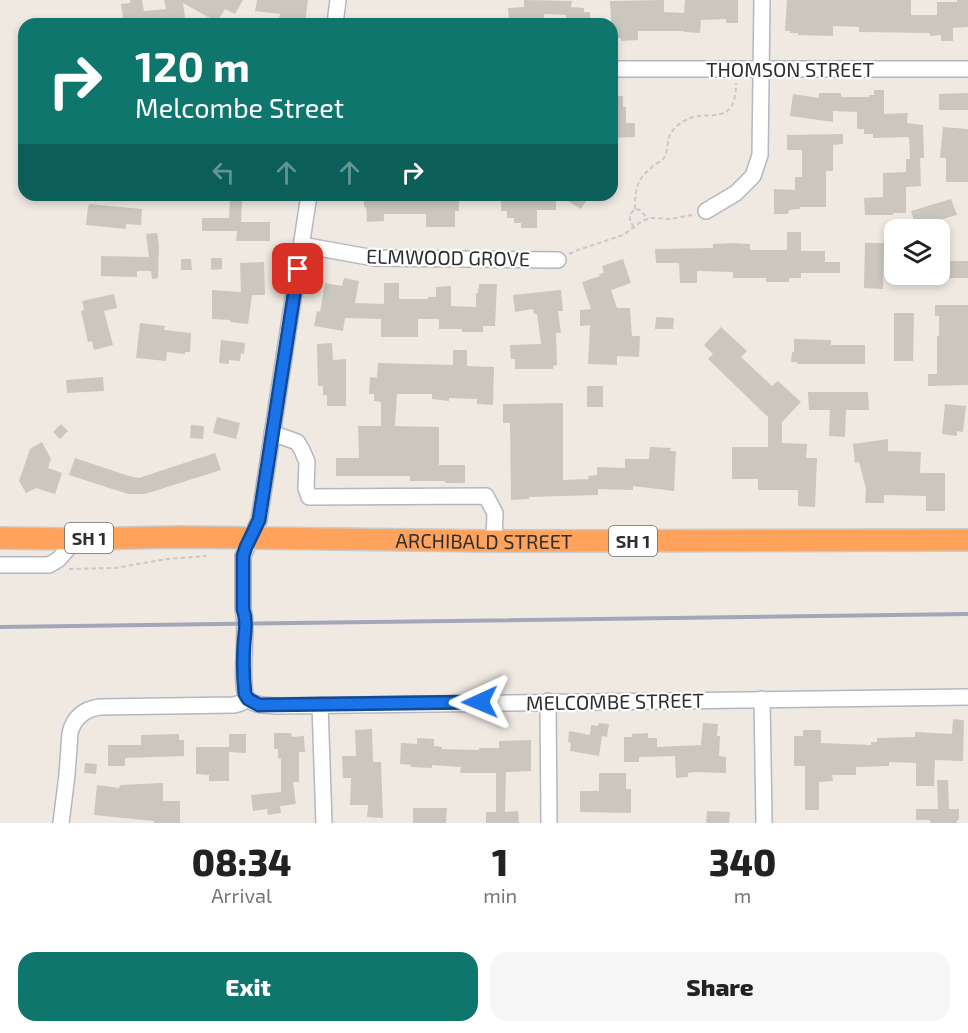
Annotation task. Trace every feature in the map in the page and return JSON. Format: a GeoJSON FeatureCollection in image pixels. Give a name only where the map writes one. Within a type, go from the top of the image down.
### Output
{"type":"FeatureCollection","features":[{"type":"Feature","properties":{"kind":"highway","name":"ARCHIBALD STREET"},"geometry":{"type":"LineString","coordinates":[[0,538],[179,537],[494,541],[968,540]]}},
{"type":"Feature","properties":{"kind":"street"},"geometry":{"type":"LineString","coordinates":[[336,18],[338,0]]}},
{"type":"Feature","properties":{"kind":"street"},"geometry":{"type":"LineString","coordinates":[[706,212],[736,193],[753,176],[760,155],[762,0]]}},
{"type":"Feature","properties":{"kind":"street","name":"THOMSON STREET"},"geometry":{"type":"LineString","coordinates":[[618,69],[968,69]]}},
{"type":"Feature","properties":{"kind":"street"},"geometry":{"type":"LineString","coordinates":[[61,823],[70,733],[80,714],[100,706],[234,705],[248,699],[244,690],[246,629],[243,609],[243,556],[259,520],[308,201]]}},
{"type":"Feature","properties":{"kind":"street","name":"ELMWOOD GROVE"},"geometry":{"type":"LineString","coordinates":[[302,245],[374,258],[558,260]]}},
{"type":"Feature","properties":{"kind":"street"},"geometry":{"type":"LineString","coordinates":[[272,433],[297,442],[302,450],[307,462],[306,488],[309,497],[486,496],[495,513],[494,541]]}},
{"type":"Feature","properties":{"kind":"street"},"geometry":{"type":"LineString","coordinates":[[0,565],[49,565],[62,556],[76,539]]}},
{"type":"Feature","properties":{"kind":"street","name":"MELCOMBE STREET"},"geometry":{"type":"LineString","coordinates":[[248,699],[259,705],[320,705],[968,697]]}},
{"type":"Feature","properties":{"kind":"street"},"geometry":{"type":"LineString","coordinates":[[762,699],[764,823]]}},
{"type":"Feature","properties":{"kind":"street"},"geometry":{"type":"LineString","coordinates":[[548,701],[549,823]]}},
{"type":"Feature","properties":{"kind":"street"},"geometry":{"type":"LineString","coordinates":[[320,705],[324,823]]}},
{"type":"Feature","properties":{"kind":"path"},"geometry":{"type":"LineString","coordinates":[[634,227],[630,221],[630,214],[635,209],[635,191],[639,180],[652,166],[664,158],[668,137],[673,129],[690,118],[714,116],[726,111],[735,99],[736,80]]}},
{"type":"Feature","properties":{"kind":"path"},"geometry":{"type":"LineString","coordinates":[[635,209],[640,210],[648,219]]}},
{"type":"Feature","properties":{"kind":"path"},"geometry":{"type":"LineString","coordinates":[[558,260],[578,250],[613,240],[648,219],[670,219],[706,212]]}},
{"type":"Feature","properties":{"kind":"path"},"geometry":{"type":"LineString","coordinates":[[61,570],[115,568],[209,555]]}},
{"type":"Feature","properties":{"kind":"building"},"geometry":{"type":"Polygon","coordinates":[[[130,0],[142,0],[144,11],[166,9],[164,0],[243,0],[235,14],[225,9],[219,18],[210,18],[183,3],[185,18],[123,18],[121,4],[130,3],[130,0]]]}},
{"type":"Feature","properties":{"kind":"building"},"geometry":{"type":"Polygon","coordinates":[[[257,0],[308,0],[306,18],[279,18],[280,14],[255,11],[257,0]]]}},
{"type":"Feature","properties":{"kind":"building"},"geometry":{"type":"Polygon","coordinates":[[[524,0],[572,1],[571,7],[584,8],[584,12],[590,12],[590,18],[566,18],[566,15],[544,14],[544,18],[509,18],[508,8],[524,7],[524,0]]]}},
{"type":"Feature","properties":{"kind":"building"},"geometry":{"type":"Polygon","coordinates":[[[664,0],[664,12],[684,13],[685,0],[738,0],[738,23],[726,23],[726,19],[701,20],[700,33],[638,31],[638,40],[621,41],[621,38],[618,38],[618,18],[611,18],[610,1],[664,0]]]}},
{"type":"Feature","properties":{"kind":"building"},"geometry":{"type":"Polygon","coordinates":[[[787,0],[911,0],[911,15],[937,15],[937,2],[968,0],[968,27],[953,28],[953,41],[941,41],[941,35],[930,36],[930,33],[859,32],[859,27],[833,26],[833,36],[798,35],[798,33],[785,31],[787,0]]]}},
{"type":"Feature","properties":{"kind":"building"},"geometry":{"type":"Polygon","coordinates":[[[874,90],[884,90],[884,114],[908,113],[907,123],[923,125],[924,158],[920,158],[921,186],[906,187],[906,213],[865,215],[864,198],[883,197],[883,173],[906,172],[906,159],[910,159],[909,137],[873,138],[873,134],[864,134],[864,129],[857,129],[857,112],[833,111],[833,122],[790,116],[793,94],[819,98],[819,93],[841,93],[841,97],[869,97],[869,95],[874,95],[874,90]]]}},
{"type":"Feature","properties":{"kind":"building"},"geometry":{"type":"Polygon","coordinates":[[[968,93],[968,110],[939,110],[939,94],[968,93]]]}},
{"type":"Feature","properties":{"kind":"building"},"geometry":{"type":"Polygon","coordinates":[[[618,96],[623,96],[626,123],[635,123],[635,137],[618,138],[618,96]]]}},
{"type":"Feature","properties":{"kind":"building"},"geometry":{"type":"Polygon","coordinates":[[[943,127],[968,129],[968,182],[946,182],[946,158],[940,158],[943,127]]]}},
{"type":"Feature","properties":{"kind":"building"},"geometry":{"type":"Polygon","coordinates":[[[843,134],[843,144],[833,145],[833,171],[826,171],[826,207],[800,207],[800,209],[789,210],[788,214],[774,214],[774,189],[795,190],[795,177],[802,177],[802,150],[787,150],[787,135],[843,134]]]}},
{"type":"Feature","properties":{"kind":"building"},"geometry":{"type":"Polygon","coordinates":[[[951,199],[957,215],[943,219],[914,219],[911,211],[951,199]]]}},
{"type":"Feature","properties":{"kind":"building"},"geometry":{"type":"Polygon","coordinates":[[[230,201],[242,201],[241,222],[270,222],[270,241],[236,241],[237,231],[202,231],[202,218],[229,218],[230,201]]]}},
{"type":"Feature","properties":{"kind":"building"},"geometry":{"type":"Polygon","coordinates":[[[364,201],[459,201],[459,211],[455,211],[455,227],[426,227],[426,214],[384,214],[384,221],[367,222],[366,207],[364,207],[364,201]]]}},
{"type":"Feature","properties":{"kind":"building"},"geometry":{"type":"Polygon","coordinates":[[[501,201],[556,201],[556,210],[537,210],[537,228],[521,228],[521,223],[514,223],[514,218],[507,218],[507,211],[501,211],[501,201]]]}},
{"type":"Feature","properties":{"kind":"building"},"geometry":{"type":"Polygon","coordinates":[[[568,201],[586,201],[581,209],[568,201]]]}},
{"type":"Feature","properties":{"kind":"building"},"geometry":{"type":"Polygon","coordinates":[[[89,204],[142,209],[141,225],[126,224],[126,229],[86,225],[89,204]]]}},
{"type":"Feature","properties":{"kind":"building"},"geometry":{"type":"Polygon","coordinates":[[[787,232],[801,232],[801,251],[825,251],[825,262],[840,262],[840,273],[801,273],[801,278],[789,278],[789,282],[766,282],[766,278],[733,278],[733,272],[697,271],[697,283],[680,283],[679,263],[656,263],[655,249],[713,248],[713,244],[733,243],[750,244],[750,250],[787,250],[787,232]]]}},
{"type":"Feature","properties":{"kind":"building"},"geometry":{"type":"Polygon","coordinates":[[[157,233],[158,278],[152,279],[151,271],[137,271],[137,277],[101,276],[101,256],[149,257],[146,234],[157,233]]]}},
{"type":"Feature","properties":{"kind":"building"},"geometry":{"type":"Polygon","coordinates":[[[865,243],[884,243],[883,289],[864,288],[865,243]]]}},
{"type":"Feature","properties":{"kind":"building"},"geometry":{"type":"Polygon","coordinates":[[[211,258],[222,258],[222,269],[211,270],[211,258]]]}},
{"type":"Feature","properties":{"kind":"building"},"geometry":{"type":"Polygon","coordinates":[[[181,259],[191,259],[192,270],[181,270],[181,259]]]}},
{"type":"Feature","properties":{"kind":"building"},"geometry":{"type":"Polygon","coordinates":[[[623,259],[631,283],[611,290],[617,308],[630,308],[632,336],[640,336],[639,357],[617,356],[617,365],[588,364],[590,325],[580,326],[580,310],[591,309],[582,282],[604,273],[602,266],[623,259]]]}},
{"type":"Feature","properties":{"kind":"building"},"geometry":{"type":"Polygon","coordinates":[[[950,261],[968,261],[968,278],[950,278],[950,261]]]}},
{"type":"Feature","properties":{"kind":"building"},"geometry":{"type":"Polygon","coordinates":[[[264,262],[265,295],[252,295],[248,324],[212,319],[212,290],[241,292],[240,263],[264,262]]]}},
{"type":"Feature","properties":{"kind":"building"},"geometry":{"type":"Polygon","coordinates":[[[344,278],[359,281],[355,303],[384,304],[384,283],[399,283],[399,299],[436,297],[436,287],[451,286],[451,306],[476,307],[476,293],[478,293],[479,284],[497,284],[495,326],[483,326],[483,332],[462,332],[462,329],[439,329],[439,319],[418,319],[418,337],[381,337],[381,319],[345,318],[343,331],[314,326],[317,311],[320,312],[325,283],[342,286],[344,278]]]}},
{"type":"Feature","properties":{"kind":"building"},"geometry":{"type":"Polygon","coordinates":[[[561,290],[563,311],[558,311],[561,333],[556,333],[557,365],[553,366],[553,369],[515,369],[515,359],[511,359],[510,345],[541,344],[537,314],[534,314],[533,309],[515,312],[513,295],[561,290]]]}},
{"type":"Feature","properties":{"kind":"building"},"geometry":{"type":"Polygon","coordinates":[[[114,294],[117,308],[104,311],[113,345],[94,350],[92,341],[88,342],[81,311],[84,310],[82,301],[114,294]]]}},
{"type":"Feature","properties":{"kind":"building"},"geometry":{"type":"Polygon","coordinates":[[[935,305],[968,305],[968,385],[928,386],[928,374],[937,374],[939,316],[935,316],[935,305]]]}},
{"type":"Feature","properties":{"kind":"building"},"geometry":{"type":"Polygon","coordinates":[[[894,313],[914,313],[913,361],[894,361],[894,313]]]}},
{"type":"Feature","properties":{"kind":"building"},"geometry":{"type":"Polygon","coordinates":[[[656,317],[674,318],[673,329],[655,329],[656,317]]]}},
{"type":"Feature","properties":{"kind":"building"},"geometry":{"type":"Polygon","coordinates":[[[140,323],[165,326],[164,330],[191,333],[190,352],[185,352],[185,354],[167,352],[166,361],[136,358],[140,323]]]}},
{"type":"Feature","properties":{"kind":"building"},"geometry":{"type":"Polygon","coordinates":[[[721,327],[747,351],[741,357],[772,386],[778,381],[801,402],[782,422],[782,443],[807,444],[806,458],[817,458],[815,507],[798,506],[798,490],[758,490],[758,479],[732,479],[732,447],[768,447],[768,417],[708,359],[713,354],[704,345],[721,327]]]}},
{"type":"Feature","properties":{"kind":"building"},"geometry":{"type":"Polygon","coordinates":[[[794,339],[831,340],[831,345],[865,345],[865,364],[797,364],[797,362],[791,362],[794,339]]]}},
{"type":"Feature","properties":{"kind":"building"},"geometry":{"type":"Polygon","coordinates":[[[221,340],[245,343],[244,354],[241,353],[240,361],[229,360],[229,364],[219,363],[221,340]]]}},
{"type":"Feature","properties":{"kind":"building"},"geometry":{"type":"Polygon","coordinates":[[[332,343],[333,360],[346,359],[346,406],[327,406],[327,395],[323,395],[323,386],[318,386],[317,344],[332,343]]]}},
{"type":"Feature","properties":{"kind":"building"},"geometry":{"type":"Polygon","coordinates":[[[453,350],[467,350],[467,366],[494,367],[493,405],[477,404],[477,399],[449,398],[449,401],[432,399],[432,394],[397,394],[395,426],[439,427],[439,465],[465,465],[465,483],[410,481],[410,476],[336,476],[336,458],[359,458],[358,426],[381,426],[381,402],[374,401],[374,394],[369,394],[370,377],[377,378],[378,363],[453,365],[453,350]]]}},
{"type":"Feature","properties":{"kind":"building"},"geometry":{"type":"Polygon","coordinates":[[[103,377],[104,391],[67,393],[66,380],[103,377]]]}},
{"type":"Feature","properties":{"kind":"building"},"geometry":{"type":"Polygon","coordinates":[[[587,386],[603,386],[603,407],[587,407],[587,386]]]}},
{"type":"Feature","properties":{"kind":"building"},"geometry":{"type":"Polygon","coordinates":[[[808,392],[868,392],[869,410],[846,410],[845,437],[829,436],[830,410],[809,410],[808,392]]]}},
{"type":"Feature","properties":{"kind":"building"},"geometry":{"type":"Polygon","coordinates":[[[563,403],[563,480],[589,479],[588,476],[597,475],[597,467],[625,468],[625,459],[649,459],[650,447],[671,448],[670,451],[676,451],[674,491],[633,486],[633,490],[598,489],[598,495],[529,497],[529,499],[511,500],[510,423],[503,423],[503,404],[563,403]]]}},
{"type":"Feature","properties":{"kind":"building"},"geometry":{"type":"Polygon","coordinates":[[[945,404],[966,406],[963,432],[957,431],[957,436],[942,434],[945,404]]]}},
{"type":"Feature","properties":{"kind":"building"},"geometry":{"type":"Polygon","coordinates":[[[217,417],[240,423],[236,439],[213,433],[217,417]]]}},
{"type":"Feature","properties":{"kind":"building"},"geometry":{"type":"Polygon","coordinates":[[[61,424],[68,431],[60,439],[53,432],[61,424]]]}},
{"type":"Feature","properties":{"kind":"building"},"geometry":{"type":"Polygon","coordinates":[[[191,425],[204,426],[203,439],[190,438],[191,425]]]}},
{"type":"Feature","properties":{"kind":"building"},"geometry":{"type":"Polygon","coordinates":[[[888,439],[888,451],[921,452],[920,473],[945,473],[945,511],[926,511],[926,496],[884,495],[884,503],[865,503],[866,489],[859,462],[855,463],[853,444],[888,439]]]}},
{"type":"Feature","properties":{"kind":"building"},"geometry":{"type":"Polygon","coordinates":[[[42,442],[51,459],[48,468],[62,473],[55,494],[36,488],[26,493],[19,481],[30,449],[42,442]]]}},
{"type":"Feature","properties":{"kind":"building"},"geometry":{"type":"Polygon","coordinates":[[[215,453],[221,470],[145,494],[128,494],[69,475],[75,458],[139,478],[215,453]]]}},
{"type":"Feature","properties":{"kind":"building"},"geometry":{"type":"Polygon","coordinates":[[[953,719],[964,720],[963,761],[935,760],[934,786],[916,786],[916,763],[889,762],[889,766],[856,767],[856,775],[832,775],[833,781],[819,782],[819,810],[805,810],[805,766],[794,766],[794,736],[803,736],[803,730],[821,730],[821,743],[871,745],[871,742],[877,742],[877,738],[915,737],[915,732],[952,734],[953,719]]]}},
{"type":"Feature","properties":{"kind":"building"},"geometry":{"type":"Polygon","coordinates":[[[599,723],[609,724],[607,737],[602,736],[599,756],[570,751],[569,731],[590,735],[591,725],[598,726],[599,723]]]}},
{"type":"Feature","properties":{"kind":"building"},"geometry":{"type":"Polygon","coordinates":[[[703,723],[718,724],[719,756],[726,757],[726,773],[695,772],[688,773],[688,777],[676,778],[675,756],[639,757],[639,762],[624,762],[624,737],[648,733],[648,738],[657,738],[657,747],[701,745],[703,723]]]}},
{"type":"Feature","properties":{"kind":"building"},"geometry":{"type":"Polygon","coordinates":[[[372,729],[373,762],[381,762],[383,818],[367,817],[368,805],[350,805],[351,778],[343,778],[342,756],[356,756],[355,730],[372,729]]]}},
{"type":"Feature","properties":{"kind":"building"},"geometry":{"type":"Polygon","coordinates":[[[274,733],[291,733],[292,737],[304,736],[305,752],[299,752],[299,782],[293,782],[296,804],[280,806],[281,813],[268,815],[267,809],[253,811],[251,795],[281,792],[281,759],[278,758],[278,749],[274,749],[274,733]]]}},
{"type":"Feature","properties":{"kind":"building"},"geometry":{"type":"Polygon","coordinates":[[[179,734],[179,740],[184,740],[184,756],[125,758],[125,766],[108,766],[108,745],[141,745],[141,735],[179,734]]]}},
{"type":"Feature","properties":{"kind":"building"},"geometry":{"type":"Polygon","coordinates":[[[229,734],[246,734],[246,753],[229,752],[229,734]]]}},
{"type":"Feature","properties":{"kind":"building"},"geometry":{"type":"Polygon","coordinates":[[[417,738],[434,739],[434,746],[442,747],[442,749],[479,750],[479,748],[499,748],[499,741],[531,740],[531,771],[506,772],[505,812],[518,811],[519,823],[486,823],[486,812],[496,812],[496,773],[460,773],[461,767],[432,765],[432,768],[411,767],[411,765],[400,764],[401,743],[417,744],[417,738]]]}},
{"type":"Feature","properties":{"kind":"building"},"geometry":{"type":"Polygon","coordinates":[[[196,747],[229,747],[229,781],[209,781],[209,775],[196,774],[196,747]]]}},
{"type":"Feature","properties":{"kind":"building"},"geometry":{"type":"Polygon","coordinates":[[[85,763],[97,764],[96,774],[84,773],[85,763]]]}},
{"type":"Feature","properties":{"kind":"building"},"geometry":{"type":"Polygon","coordinates":[[[599,773],[626,773],[626,789],[631,789],[631,813],[580,812],[580,791],[599,791],[599,773]]]}},
{"type":"Feature","properties":{"kind":"building"},"geometry":{"type":"Polygon","coordinates":[[[937,780],[948,780],[949,809],[959,809],[957,823],[930,823],[930,820],[916,820],[916,809],[938,809],[937,780]]]}},
{"type":"Feature","properties":{"kind":"building"},"geometry":{"type":"Polygon","coordinates":[[[163,783],[163,801],[180,801],[180,823],[154,823],[154,821],[94,815],[97,785],[119,788],[120,785],[163,783]]]}},
{"type":"Feature","properties":{"kind":"building"},"geometry":{"type":"Polygon","coordinates":[[[413,808],[447,808],[446,823],[413,823],[413,808]]]}},
{"type":"Feature","properties":{"kind":"building"},"geometry":{"type":"Polygon","coordinates":[[[707,811],[730,812],[729,823],[706,823],[707,811]]]}},
{"type":"Feature","properties":{"kind":"railway"},"geometry":{"type":"LineString","coordinates":[[0,627],[968,614]]}},
{"type":"Feature","properties":{"kind":"route"},"geometry":{"type":"LineString","coordinates":[[298,269],[259,520],[243,556],[243,609],[246,629],[245,694],[248,699],[259,705],[480,702]]}}]}
